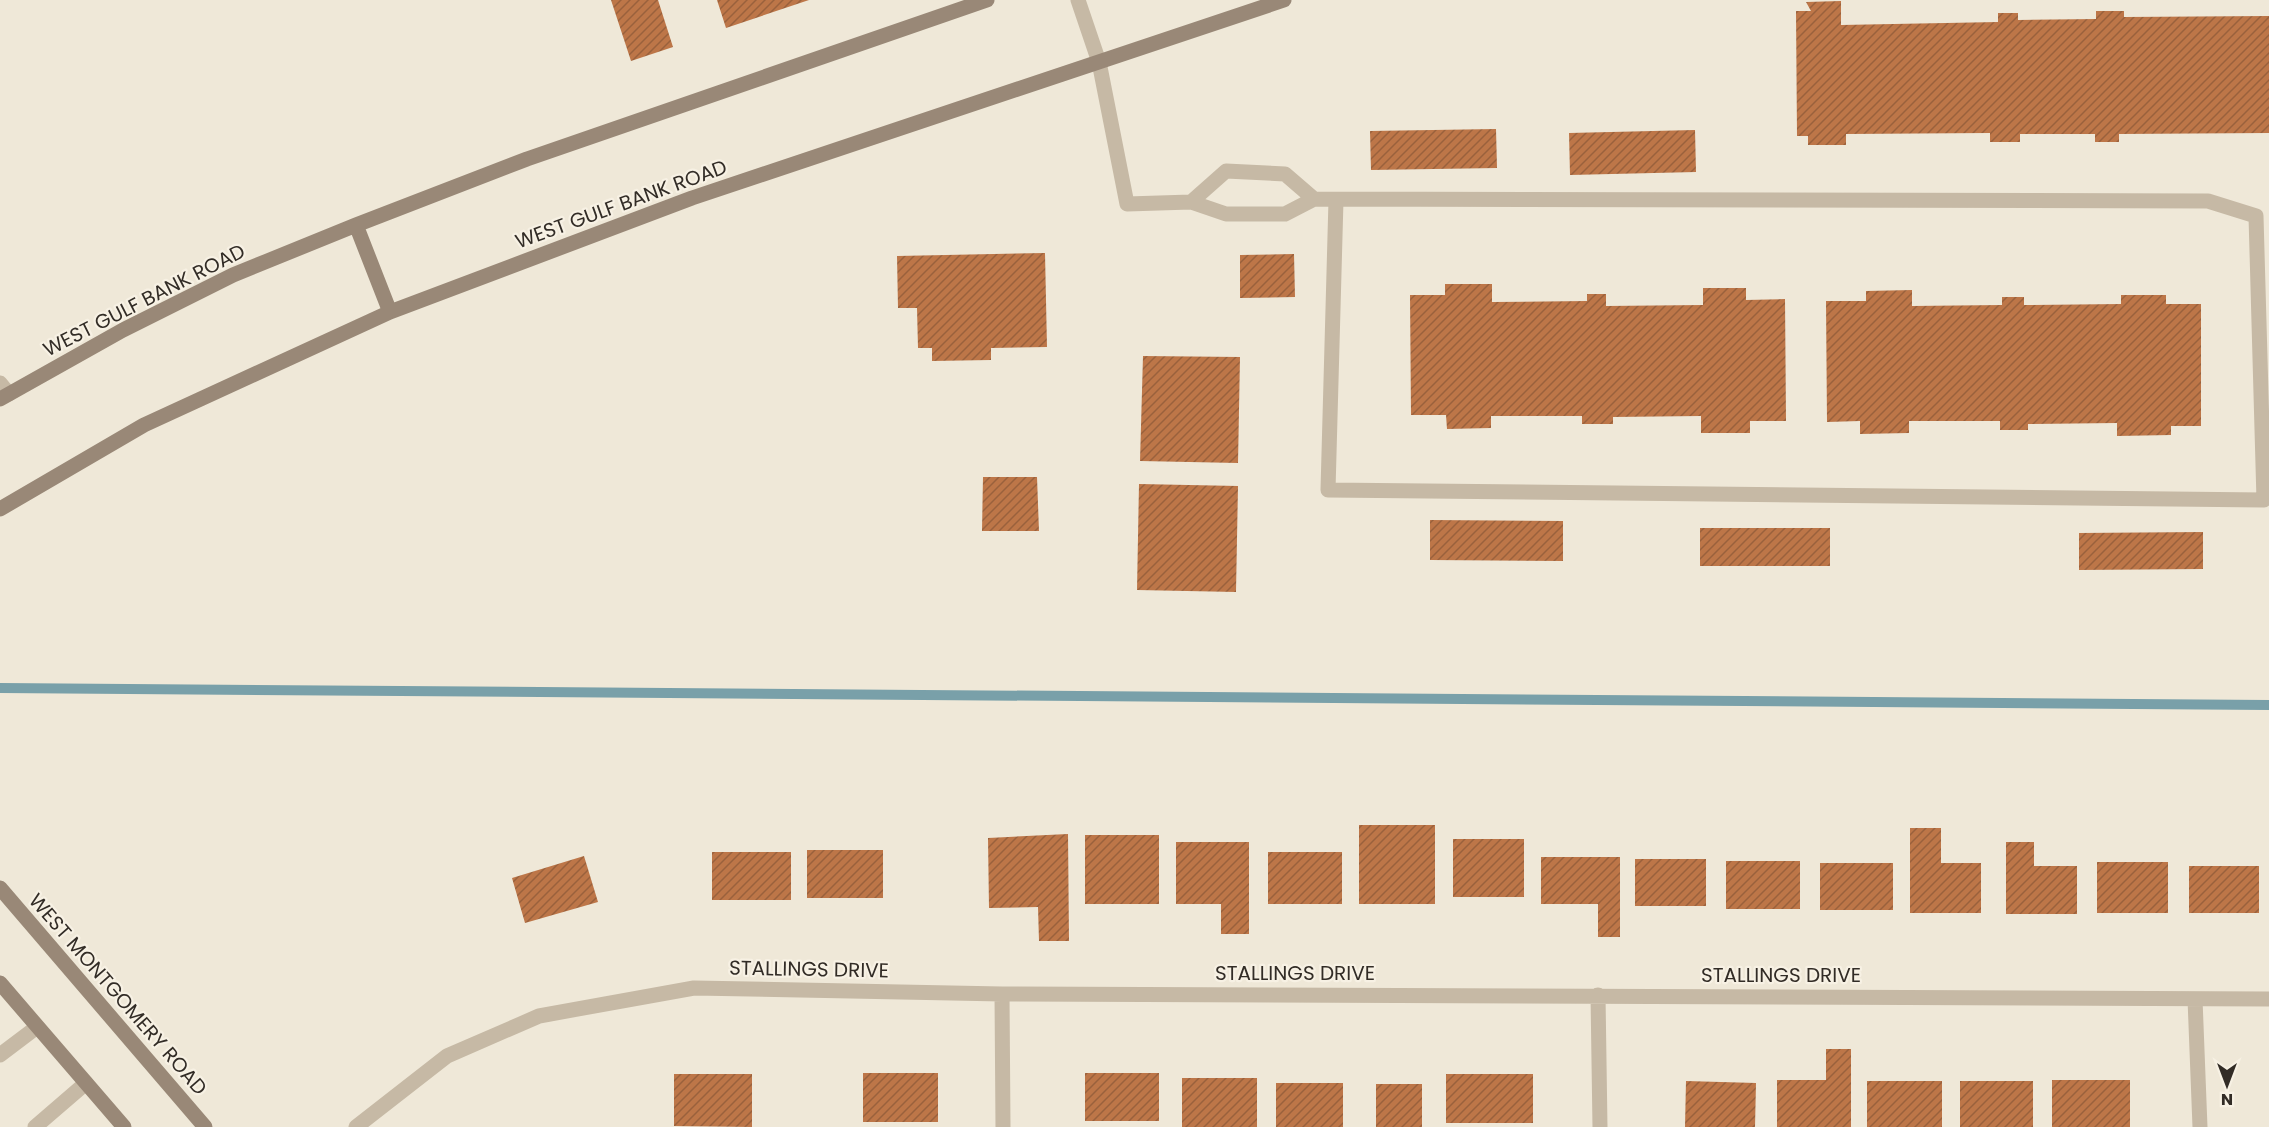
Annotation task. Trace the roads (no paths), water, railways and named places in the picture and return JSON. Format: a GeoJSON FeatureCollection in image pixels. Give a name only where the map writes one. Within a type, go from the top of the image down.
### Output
{"type":"FeatureCollection","features":[{"type":"Feature","properties":{"kind":"main road","name":"WEST GULF BANK ROAD"},"geometry":{"type":"LineString","coordinates":[[3,392],[213,285],[356,225],[527,159],[987,0]]}},
{"type":"Feature","properties":{"kind":"main road","name":"WEST GULF BANK ROAD"},"geometry":{"type":"LineString","coordinates":[[0,509],[144,425],[390,312],[692,198],[1284,0]]}},
{"type":"Feature","properties":{"kind":"main road"},"geometry":{"type":"LineString","coordinates":[[356,225],[390,312]]}},
{"type":"Feature","properties":{"kind":"main road","name":"WEST MONTGOMERY ROAD"},"geometry":{"type":"LineString","coordinates":[[0,888],[205,1127]]}},
{"type":"Feature","properties":{"kind":"main road"},"geometry":{"type":"LineString","coordinates":[[0,983],[124,1127]]}},
{"type":"Feature","properties":{"kind":"street"},"geometry":{"type":"LineString","coordinates":[[1078,0],[1099,62],[1127,204],[1191,202],[1226,214],[1285,214],[1314,199],[2208,201],[2256,216],[2266,500],[1328,490],[1336,200]]}},
{"type":"Feature","properties":{"kind":"street"},"geometry":{"type":"LineString","coordinates":[[1191,202],[1226,171],[1285,174],[1314,199]]}},
{"type":"Feature","properties":{"kind":"street","name":"STALLINGS DRIVE"},"geometry":{"type":"LineString","coordinates":[[356,1127],[447,1056],[539,1016],[693,988],[1002,994],[2269,999]]}},
{"type":"Feature","properties":{"kind":"street"},"geometry":{"type":"LineString","coordinates":[[1002,994],[1003,1127]]}},
{"type":"Feature","properties":{"kind":"street"},"geometry":{"type":"LineString","coordinates":[[1598,995],[1600,1127]]}},
{"type":"Feature","properties":{"kind":"street"},"geometry":{"type":"LineString","coordinates":[[2195,999],[2200,1127]]}},
{"type":"Feature","properties":{"kind":"street"},"geometry":{"type":"LineString","coordinates":[[0,1055],[37,1027]]}},
{"type":"Feature","properties":{"kind":"street"},"geometry":{"type":"LineString","coordinates":[[35,1127],[86,1083]]}},
{"type":"Feature","properties":{"kind":"waterway"},"geometry":{"type":"LineString","coordinates":[[0,688],[2269,705]]}}]}
